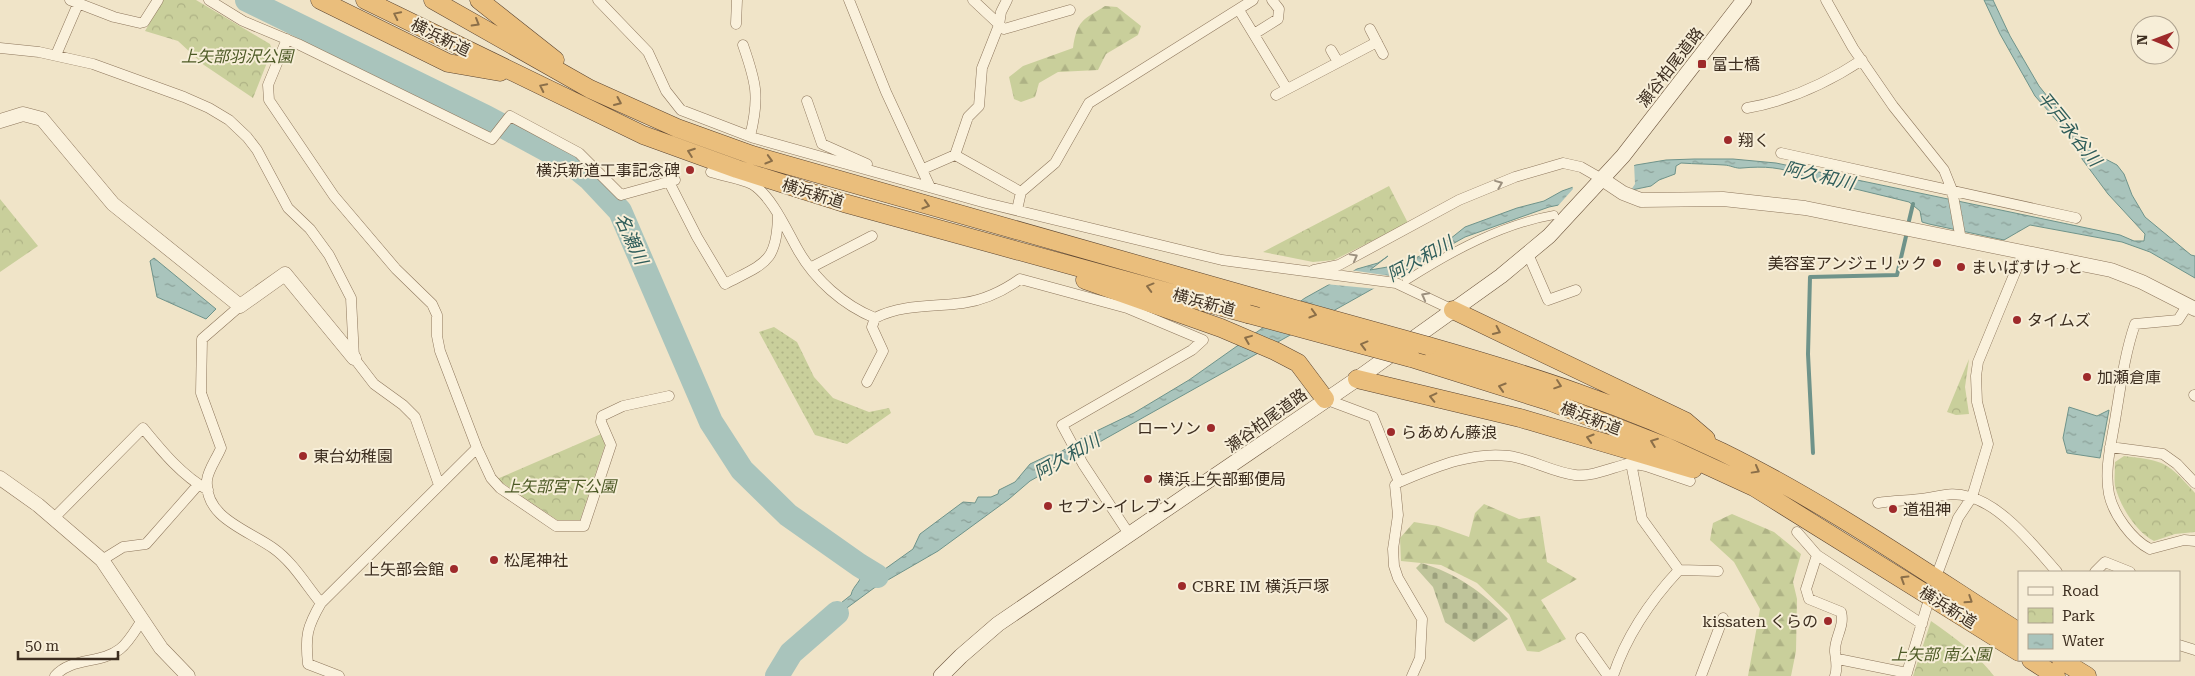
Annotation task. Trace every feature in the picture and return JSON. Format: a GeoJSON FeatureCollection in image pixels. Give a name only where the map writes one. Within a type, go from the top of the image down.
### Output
{"type":"FeatureCollection","features":[{"type":"Feature","properties":{"kind":"highway"},"geometry":{"type":"LineString","coordinates":[[320,0],[448,63],[520,76]]}},
{"type":"Feature","properties":{"kind":"highway","name":"横浜新道"},"geometry":{"type":"LineString","coordinates":[[365,0],[643,135],[737,169],[844,203],[1411,358],[1551,402],[1667,447],[1754,488],[2018,651]]}},
{"type":"Feature","properties":{"kind":"highway","name":"横浜新道"},"geometry":{"type":"LineString","coordinates":[[433,0],[590,89],[677,128],[752,155],[1514,370],[1612,403],[1721,452],[1832,513],[2018,631]]}},
{"type":"Feature","properties":{"kind":"highway"},"geometry":{"type":"LineString","coordinates":[[479,0],[590,89]]}},
{"type":"Feature","properties":{"kind":"highway"},"geometry":{"type":"LineString","coordinates":[[711,172],[737,169],[752,184]]}},
{"type":"Feature","properties":{"kind":"highway"},"geometry":{"type":"LineString","coordinates":[[987,243],[1129,297],[1221,328],[1275,351],[1298,362],[1325,399]]}},
{"type":"Feature","properties":{"kind":"highway"},"geometry":{"type":"LineString","coordinates":[[1453,310],[1685,421],[1721,452]]}},
{"type":"Feature","properties":{"kind":"highway"},"geometry":{"type":"LineString","coordinates":[[1357,379],[1520,418],[1754,488]]}},
{"type":"Feature","properties":{"kind":"highway"},"geometry":{"type":"LineString","coordinates":[[2033,661],[2056,676]]}},
{"type":"Feature","properties":{"kind":"highway"},"geometry":{"type":"LineString","coordinates":[[2063,661],[2087,676]]}},
{"type":"Feature","properties":{"kind":"main road","name":"瀬谷柏尾道路"},"geometry":{"type":"LineString","coordinates":[[941,676],[998,624],[1191,495],[1325,399],[1357,379],[1528,254],[1549,236],[1581,203],[1622,156],[1744,0]]}},
{"type":"Feature","properties":{"kind":"street"},"geometry":{"type":"LineString","coordinates":[[56,55],[74,2],[140,23],[144,22],[158,0]]}},
{"type":"Feature","properties":{"kind":"street"},"geometry":{"type":"LineString","coordinates":[[209,0],[243,21],[288,39],[492,139],[510,116],[579,153],[621,195],[672,181],[697,236],[726,284],[764,264],[771,256],[776,244],[778,215]]}},
{"type":"Feature","properties":{"kind":"street"},"geometry":{"type":"LineString","coordinates":[[598,0],[648,52],[666,91],[681,110],[750,136],[1016,210],[1222,260],[1396,283],[1453,310]]}},
{"type":"Feature","properties":{"kind":"street"},"geometry":{"type":"LineString","coordinates":[[736,24],[737,0]]}},
{"type":"Feature","properties":{"kind":"street"},"geometry":{"type":"LineString","coordinates":[[849,0],[886,92],[930,186]]}},
{"type":"Feature","properties":{"kind":"street"},"geometry":{"type":"LineString","coordinates":[[972,0],[1004,29],[1070,10]]}},
{"type":"Feature","properties":{"kind":"street"},"geometry":{"type":"LineString","coordinates":[[923,169],[955,155],[968,117],[979,106],[982,68],[1007,0]]}},
{"type":"Feature","properties":{"kind":"street"},"geometry":{"type":"LineString","coordinates":[[1016,210],[1021,192],[1055,163],[1089,103],[1239,10],[1252,0]]}},
{"type":"Feature","properties":{"kind":"street"},"geometry":{"type":"LineString","coordinates":[[1254,34],[1278,19],[1280,9],[1272,0]]}},
{"type":"Feature","properties":{"kind":"street"},"geometry":{"type":"LineString","coordinates":[[1826,0],[1862,60],[1914,135],[1944,170],[1952,192],[1960,237]]}},
{"type":"Feature","properties":{"kind":"street"},"geometry":{"type":"LineString","coordinates":[[1239,10],[1287,89]]}},
{"type":"Feature","properties":{"kind":"street"},"geometry":{"type":"LineString","coordinates":[[1370,29],[1383,54]]}},
{"type":"Feature","properties":{"kind":"street"},"geometry":{"type":"LineString","coordinates":[[288,39],[268,85],[269,100],[334,196],[396,269],[432,304],[437,315],[437,336],[440,351],[490,478],[500,488],[556,526],[584,526],[611,445],[601,422],[602,416],[623,406],[670,396]]}},
{"type":"Feature","properties":{"kind":"street"},"geometry":{"type":"LineString","coordinates":[[1276,95],[1377,42]]}},
{"type":"Feature","properties":{"kind":"street"},"geometry":{"type":"LineString","coordinates":[[743,45],[755,80],[755,116],[750,136]]}},
{"type":"Feature","properties":{"kind":"street"},"geometry":{"type":"LineString","coordinates":[[0,48],[56,55],[93,64],[184,97],[229,120],[247,137],[257,150],[288,208],[310,229],[329,255],[351,298],[354,358]]}},
{"type":"Feature","properties":{"kind":"street"},"geometry":{"type":"LineString","coordinates":[[1332,50],[1338,62]]}},
{"type":"Feature","properties":{"kind":"street"},"geometry":{"type":"LineString","coordinates":[[1747,108],[1769,104],[1804,90],[1839,75],[1862,60]]}},
{"type":"Feature","properties":{"kind":"street"},"geometry":{"type":"LineString","coordinates":[[807,101],[822,144],[831,150],[863,162],[868,170]]}},
{"type":"Feature","properties":{"kind":"street"},"geometry":{"type":"LineString","coordinates":[[0,121],[23,114],[42,119],[113,204],[240,306]]}},
{"type":"Feature","properties":{"kind":"street"},"geometry":{"type":"LineString","coordinates":[[1781,153],[2076,218]]}},
{"type":"Feature","properties":{"kind":"street"},"geometry":{"type":"LineString","coordinates":[[955,155],[1021,192]]}},
{"type":"Feature","properties":{"kind":"street"},"geometry":{"type":"LineString","coordinates":[[1308,271],[1339,265],[1459,200],[1515,177],[1563,163],[1581,167],[1602,179],[1622,194],[1640,200],[1723,199],[1805,208],[1960,237],[2023,253],[2128,275],[2191,308],[2178,320],[2135,324],[2127,348],[2110,447],[2107,472],[2110,496],[2118,515],[2136,538],[2150,549],[2184,540],[2195,541]]}},
{"type":"Feature","properties":{"kind":"street"},"geometry":{"type":"LineString","coordinates":[[711,172],[752,184],[778,215],[810,268],[855,310],[875,318],[912,307],[964,303],[992,296],[1020,278],[1127,308],[1203,340],[1192,350],[1062,425],[1080,457],[1130,534]]}},
{"type":"Feature","properties":{"kind":"street"},"geometry":{"type":"LineString","coordinates":[[1407,280],[1484,238],[1554,215]]}},
{"type":"Feature","properties":{"kind":"street"},"geometry":{"type":"LineString","coordinates":[[810,268],[872,236]]}},
{"type":"Feature","properties":{"kind":"street"},"geometry":{"type":"LineString","coordinates":[[1940,570],[1958,518],[1972,497],[1988,444],[1977,402],[1976,376],[1978,362],[2023,253]]}},
{"type":"Feature","properties":{"kind":"street"},"geometry":{"type":"LineString","coordinates":[[1528,254],[1548,300],[1576,290]]}},
{"type":"Feature","properties":{"kind":"street"},"geometry":{"type":"LineString","coordinates":[[321,603],[286,559],[273,548],[221,515],[210,501],[207,479],[221,448],[201,393],[202,339],[240,306],[285,274],[374,384],[403,405],[415,417],[439,485]]}},
{"type":"Feature","properties":{"kind":"street"},"geometry":{"type":"LineString","coordinates":[[867,382],[883,351],[872,327],[875,318]]}},
{"type":"Feature","properties":{"kind":"street"},"geometry":{"type":"LineString","coordinates":[[1325,399],[1373,417],[1399,482]]}},
{"type":"Feature","properties":{"kind":"street"},"geometry":{"type":"LineString","coordinates":[[54,518],[143,428],[164,454],[198,485],[208,490]]}},
{"type":"Feature","properties":{"kind":"street"},"geometry":{"type":"LineString","coordinates":[[2110,447],[2163,454],[2177,464],[2195,483]]}},
{"type":"Feature","properties":{"kind":"street"},"geometry":{"type":"LineString","coordinates":[[339,676],[308,664],[306,641],[309,623],[321,603],[477,448]]}},
{"type":"Feature","properties":{"kind":"street"},"geometry":{"type":"LineString","coordinates":[[1412,676],[1420,658],[1422,619],[1398,578],[1394,566],[1393,549],[1398,515],[1395,485],[1399,482],[1436,466],[1464,459],[1491,456],[1510,456],[1538,466],[1576,475],[1631,463],[1646,466],[1690,481]]}},
{"type":"Feature","properties":{"kind":"street"},"geometry":{"type":"LineString","coordinates":[[1631,463],[1642,519],[1679,570]]}},
{"type":"Feature","properties":{"kind":"street"},"geometry":{"type":"LineString","coordinates":[[0,478],[54,518],[102,560],[161,648],[188,676]]}},
{"type":"Feature","properties":{"kind":"street"},"geometry":{"type":"LineString","coordinates":[[102,560],[123,547],[146,544],[198,485]]}},
{"type":"Feature","properties":{"kind":"street"},"geometry":{"type":"LineString","coordinates":[[1878,503],[1900,499],[1928,498],[1940,494],[1972,497],[2001,514],[2024,534],[2056,571]]}},
{"type":"Feature","properties":{"kind":"street"},"geometry":{"type":"LineString","coordinates":[[1797,532],[1816,555],[1922,624]]}},
{"type":"Feature","properties":{"kind":"street"},"geometry":{"type":"LineString","coordinates":[[1816,555],[1806,589],[1810,599],[1840,612],[1843,620],[1835,652],[1838,658],[1835,676]]}},
{"type":"Feature","properties":{"kind":"street"},"geometry":{"type":"LineString","coordinates":[[2096,571],[2105,562],[2128,571]]}},
{"type":"Feature","properties":{"kind":"street"},"geometry":{"type":"LineString","coordinates":[[1679,570],[1718,570]]}},
{"type":"Feature","properties":{"kind":"street"},"geometry":{"type":"LineString","coordinates":[[1613,676],[1618,660],[1648,608],[1679,570]]}},
{"type":"Feature","properties":{"kind":"street"},"geometry":{"type":"LineString","coordinates":[[1838,658],[1907,675],[1927,606]]}},
{"type":"Feature","properties":{"kind":"street"},"geometry":{"type":"LineString","coordinates":[[1701,676],[1723,618]]}},
{"type":"Feature","properties":{"kind":"street"},"geometry":{"type":"LineString","coordinates":[[55,676],[62,668],[104,657],[120,648],[142,620]]}},
{"type":"Feature","properties":{"kind":"street"},"geometry":{"type":"LineString","coordinates":[[1581,638],[1608,676]]}},
{"type":"Feature","properties":{"kind":"street"},"geometry":{"type":"LineString","coordinates":[[2180,645],[2195,650]]}},
{"type":"Feature","properties":{"kind":"green space","name":"上矢部羽沢公園"},"geometry":{"type":"Polygon","coordinates":[[[163,0],[196,0],[270,44],[272,50],[253,98],[204,65],[178,41],[145,31],[163,0]]]}},
{"type":"Feature","properties":{"kind":"green space"},"geometry":{"type":"Polygon","coordinates":[[[1105,6],[1117,7],[1141,26],[1138,35],[1106,54],[1098,70],[1058,72],[1039,83],[1035,97],[1021,102],[1014,99],[1009,77],[1023,66],[1073,48],[1079,26],[1082,22],[1105,6]]]}},
{"type":"Feature","properties":{"kind":"green space"},"geometry":{"type":"Polygon","coordinates":[[[1389,186],[1408,223],[1334,260],[1313,262],[1263,252],[1389,186]]]}},
{"type":"Feature","properties":{"kind":"green space"},"geometry":{"type":"Polygon","coordinates":[[[0,199],[38,246],[0,272],[0,199]]]}},
{"type":"Feature","properties":{"kind":"green space"},"geometry":{"type":"Polygon","coordinates":[[[774,327],[797,342],[814,377],[833,398],[869,412],[889,408],[891,413],[847,444],[815,435],[759,332],[774,327]]]}},
{"type":"Feature","properties":{"kind":"green space"},"geometry":{"type":"Polygon","coordinates":[[[1969,359],[1965,387],[1969,414],[1956,415],[1947,412],[1969,359]]]}},
{"type":"Feature","properties":{"kind":"green space","name":"上矢部宮下公園"},"geometry":{"type":"Polygon","coordinates":[[[601,434],[605,445],[580,520],[557,520],[497,479],[601,434]]]}},
{"type":"Feature","properties":{"kind":"green space"},"geometry":{"type":"Polygon","coordinates":[[[2124,456],[2165,465],[2186,483],[2195,493],[2195,532],[2175,534],[2154,541],[2135,525],[2125,510],[2115,486],[2115,462],[2124,456]]]}},
{"type":"Feature","properties":{"kind":"green space"},"geometry":{"type":"Polygon","coordinates":[[[1484,504],[1519,519],[1540,516],[1547,562],[1577,579],[1541,600],[1566,639],[1539,652],[1527,651],[1509,614],[1477,583],[1441,565],[1401,561],[1400,538],[1414,522],[1438,526],[1469,537],[1475,513],[1484,504]]]}},
{"type":"Feature","properties":{"kind":"green space"},"geometry":{"type":"Polygon","coordinates":[[[1732,514],[1774,532],[1801,554],[1793,582],[1797,599],[1796,651],[1791,676],[1748,676],[1760,609],[1734,562],[1710,540],[1713,523],[1732,514]]]}},
{"type":"Feature","properties":{"kind":"green space"},"geometry":{"type":"Polygon","coordinates":[[[1421,563],[1446,572],[1479,592],[1508,619],[1474,642],[1445,622],[1433,587],[1416,568],[1421,563]]]}},
{"type":"Feature","properties":{"kind":"green space","name":"上矢部 南公園"},"geometry":{"type":"Polygon","coordinates":[[[1931,621],[1972,653],[1994,676],[1913,676],[1931,621]]]}},
{"type":"Feature","properties":{"kind":"water","name":"平戸永谷川"},"geometry":{"type":"Polygon","coordinates":[[[1984,0],[1993,0],[2010,36],[2039,86],[2092,152],[2117,165],[2124,174],[2132,195],[2145,217],[2191,255],[2195,256],[2195,278],[2150,252],[2122,242],[2030,225],[2004,240],[1922,222],[1920,211],[1909,202],[1780,169],[1681,163],[1676,166],[1675,174],[1659,180],[1651,186],[1549,207],[1465,237],[1030,481],[1009,499],[938,551],[874,588],[791,649],[822,618],[851,595],[861,578],[862,571],[845,558],[860,561],[878,570],[885,569],[913,549],[920,534],[963,502],[975,503],[978,497],[991,497],[998,494],[999,490],[1015,482],[1030,464],[1049,455],[1056,455],[1082,438],[1134,413],[1189,380],[1305,298],[1357,269],[1378,263],[1388,256],[1370,270],[1405,264],[1450,239],[1465,227],[1517,208],[1544,201],[1562,191],[1636,165],[1666,160],[1694,159],[1733,159],[1776,163],[2120,235],[2134,241],[2144,241],[2145,234],[2108,194],[2082,159],[2081,148],[2035,96],[2000,34],[1984,0]]]}},
{"type":"Feature","properties":{"kind":"water"},"geometry":{"type":"Polygon","coordinates":[[[154,258],[216,309],[206,319],[157,297],[150,261],[154,258]]]}},
{"type":"Feature","properties":{"kind":"water"},"geometry":{"type":"Polygon","coordinates":[[[2069,407],[2097,416],[2109,410],[2100,458],[2067,453],[2063,438],[2069,407]]]}},
{"type":"Feature","properties":{"kind":"pier"},"geometry":{"type":"Polygon","coordinates":[[[1634,163],[1635,184],[1629,193],[1556,208],[1573,189],[1572,185],[1634,163]]]}},
{"type":"Feature","properties":{"kind":"pier"},"geometry":{"type":"Polygon","coordinates":[[[1350,270],[1397,277],[1377,289],[1325,284],[1350,270]]]}},
{"type":"Feature","properties":{"kind":"waterway","name":"名瀬川"},"geometry":{"type":"LineString","coordinates":[[247,0],[486,117],[569,162],[590,179],[620,211],[711,422],[742,470],[788,515],[877,576]]}},
{"type":"Feature","properties":{"kind":"waterway"},"geometry":{"type":"LineString","coordinates":[[1908,225],[1913,204]]}},
{"type":"Feature","properties":{"kind":"waterway"},"geometry":{"type":"LineString","coordinates":[[1813,453],[1808,354],[1810,277],[1897,275],[1907,232]]}},
{"type":"Feature","properties":{"kind":"waterway","name":"阿久和川"},"geometry":{"type":"LineString","coordinates":[[777,676],[791,653],[837,613]]}},
{"type":"Feature","properties":{"kind":"place","name":"富士橋"},"geometry":{"type":"Point","coordinates":[1702,64]}},
{"type":"Feature","properties":{"kind":"place","name":"翔く"},"geometry":{"type":"Point","coordinates":[1728,140]}},
{"type":"Feature","properties":{"kind":"place","name":"横浜新道工事記念碑"},"geometry":{"type":"Point","coordinates":[690,170]}},
{"type":"Feature","properties":{"kind":"place","name":"美容室アンジェリック"},"geometry":{"type":"Point","coordinates":[1937,263]}},
{"type":"Feature","properties":{"kind":"place","name":"まいばすけっと"},"geometry":{"type":"Point","coordinates":[1961,267]}},
{"type":"Feature","properties":{"kind":"place","name":"タイムズ"},"geometry":{"type":"Point","coordinates":[2017,320]}},
{"type":"Feature","properties":{"kind":"place","name":"加瀬倉庫"},"geometry":{"type":"Point","coordinates":[2087,377]}},
{"type":"Feature","properties":{"kind":"place","name":"ローソン"},"geometry":{"type":"Point","coordinates":[1211,428]}},
{"type":"Feature","properties":{"kind":"place","name":"らあめん藤浪"},"geometry":{"type":"Point","coordinates":[1391,432]}},
{"type":"Feature","properties":{"kind":"place","name":"東台幼稚園"},"geometry":{"type":"Point","coordinates":[303,456]}},
{"type":"Feature","properties":{"kind":"place","name":"横浜上矢部郵便局"},"geometry":{"type":"Point","coordinates":[1148,479]}},
{"type":"Feature","properties":{"kind":"place","name":"セブン-イレブン"},"geometry":{"type":"Point","coordinates":[1048,506]}},
{"type":"Feature","properties":{"kind":"place","name":"道祖神"},"geometry":{"type":"Point","coordinates":[1893,509]}},
{"type":"Feature","properties":{"kind":"place","name":"松尾神社"},"geometry":{"type":"Point","coordinates":[494,560]}},
{"type":"Feature","properties":{"kind":"place","name":"上矢部会館"},"geometry":{"type":"Point","coordinates":[454,569]}},
{"type":"Feature","properties":{"kind":"place","name":"CBRE IM 横浜戸塚"},"geometry":{"type":"Point","coordinates":[1182,586]}},
{"type":"Feature","properties":{"kind":"place","name":"kissaten くらの"},"geometry":{"type":"Point","coordinates":[1828,621]}}]}
